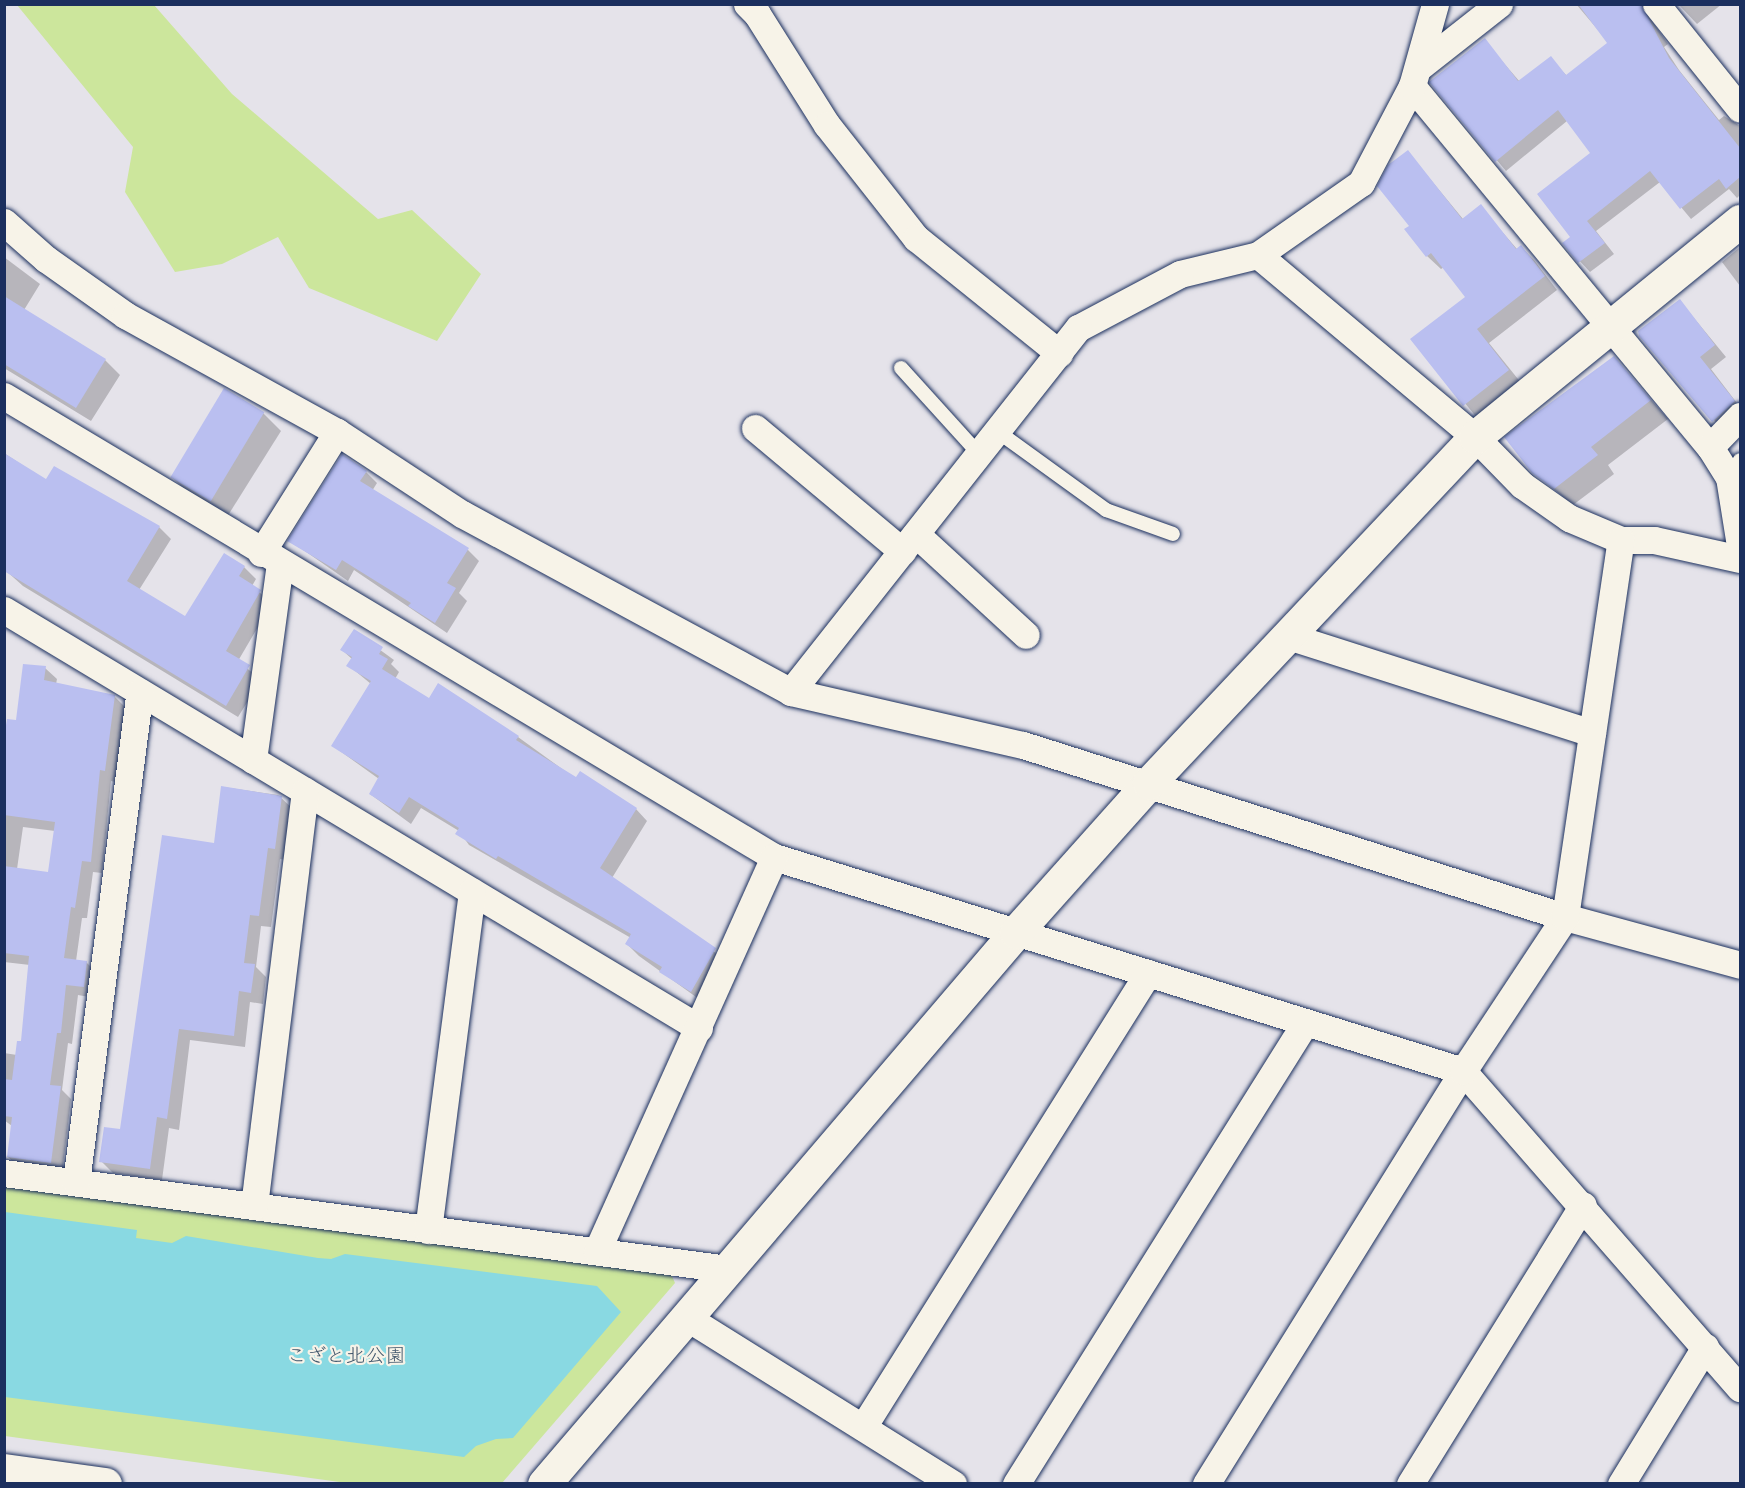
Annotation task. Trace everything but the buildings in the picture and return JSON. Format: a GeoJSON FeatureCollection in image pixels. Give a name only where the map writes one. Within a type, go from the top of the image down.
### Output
{"type":"FeatureCollection","features":[{"type":"Feature","properties":{"kind":"street"},"geometry":{"type":"LineString","coordinates":[[747,4],[757,14],[827,124],[916,238],[1059,353]]}},
{"type":"Feature","properties":{"kind":"street"},"geometry":{"type":"LineString","coordinates":[[791,693],[1078,328],[1180,274],[1258,255],[1361,183],[1415,76],[1434,4]]}},
{"type":"Feature","properties":{"kind":"street"},"geometry":{"type":"LineString","coordinates":[[1415,76],[1498,4]]}},
{"type":"Feature","properties":{"kind":"street"},"geometry":{"type":"LineString","coordinates":[[1656,4],[1740,109]]}},
{"type":"Feature","properties":{"kind":"street"},"geometry":{"type":"LineString","coordinates":[[1415,76],[1611,326],[1710,447],[1735,468],[1740,546]]}},
{"type":"Feature","properties":{"kind":"street"},"geometry":{"type":"LineString","coordinates":[[544,1484],[1016,932],[1149,783],[1475,437],[1740,221]]}},
{"type":"Feature","properties":{"kind":"street"},"geometry":{"type":"LineString","coordinates":[[4,222],[46,259],[125,315],[337,432],[462,514],[791,693],[1023,745],[1565,916],[1740,965]]}},
{"type":"Feature","properties":{"kind":"street"},"geometry":{"type":"LineString","coordinates":[[1258,255],[1475,437],[1522,485],[1569,518],[1621,540],[1654,540],[1740,560]]}},
{"type":"Feature","properties":{"kind":"street"},"geometry":{"type":"LineString","coordinates":[[4,396],[271,558],[774,857],[1463,1071],[1583,1205],[1740,1388]]}},
{"type":"Feature","properties":{"kind":"street"},"geometry":{"type":"LineString","coordinates":[[1710,447],[1740,416]]}},
{"type":"Feature","properties":{"kind":"street"},"geometry":{"type":"LineString","coordinates":[[755,428],[909,543],[1026,635]]}},
{"type":"Feature","properties":{"kind":"street"},"geometry":{"type":"LineString","coordinates":[[253,760],[271,558],[337,432]]}},
{"type":"Feature","properties":{"kind":"street"},"geometry":{"type":"LineString","coordinates":[[1206,1484],[1463,1071],[1565,916],[1621,540]]}},
{"type":"Feature","properties":{"kind":"street"},"geometry":{"type":"LineString","coordinates":[[4,610],[699,1028]]}},
{"type":"Feature","properties":{"kind":"street"},"geometry":{"type":"LineString","coordinates":[[1288,636],[1592,733]]}},
{"type":"Feature","properties":{"kind":"street"},"geometry":{"type":"LineString","coordinates":[[76,1182],[140,692]]}},
{"type":"Feature","properties":{"kind":"street"},"geometry":{"type":"LineString","coordinates":[[254,1206],[305,791]]}},
{"type":"Feature","properties":{"kind":"street"},"geometry":{"type":"LineString","coordinates":[[597,1251],[774,857]]}},
{"type":"Feature","properties":{"kind":"street"},"geometry":{"type":"LineString","coordinates":[[428,1230],[472,892]]}},
{"type":"Feature","properties":{"kind":"street"},"geometry":{"type":"LineString","coordinates":[[863,1427],[1148,974]]}},
{"type":"Feature","properties":{"kind":"street"},"geometry":{"type":"LineString","coordinates":[[1016,1484],[1305,1023]]}},
{"type":"Feature","properties":{"kind":"street"},"geometry":{"type":"LineString","coordinates":[[4,1173],[728,1269]]}},
{"type":"Feature","properties":{"kind":"street"},"geometry":{"type":"LineString","coordinates":[[1410,1484],[1583,1205]]}},
{"type":"Feature","properties":{"kind":"street"},"geometry":{"type":"LineString","coordinates":[[686,1317],[953,1484]]}},
{"type":"Feature","properties":{"kind":"street"},"geometry":{"type":"LineString","coordinates":[[1621,1484],[1705,1347]]}},
{"type":"Feature","properties":{"kind":"street"},"geometry":{"type":"LineString","coordinates":[[4,1470],[105,1484]]}},
{"type":"Feature","properties":{"kind":"lane"},"geometry":{"type":"LineString","coordinates":[[901,368],[979,453]]}},
{"type":"Feature","properties":{"kind":"lane"},"geometry":{"type":"LineString","coordinates":[[997,431],[1106,510],[1173,534]]}},
{"type":"Feature","properties":{"kind":"green space"},"geometry":{"type":"Polygon","coordinates":[[[17,5],[154,5],[232,94],[378,219],[412,210],[481,274],[437,341],[309,288],[278,237],[222,264],[175,272],[125,192],[133,147],[17,5]]]}},
{"type":"Feature","properties":{"kind":"green space","name":"こざと北公園"},"geometry":{"type":"Polygon","coordinates":[[[5,1187],[671,1274],[675,1283],[502,1483],[347,1483],[5,1436],[5,1187]]]}},
{"type":"Feature","properties":{"kind":"water","name":"こざと北公園"},"geometry":{"type":"Polygon","coordinates":[[[5,1212],[137,1230],[136,1238],[172,1243],[186,1236],[318,1258],[331,1259],[345,1254],[597,1286],[621,1312],[513,1438],[496,1439],[476,1446],[464,1457],[5,1397],[5,1212]]]}}]}
